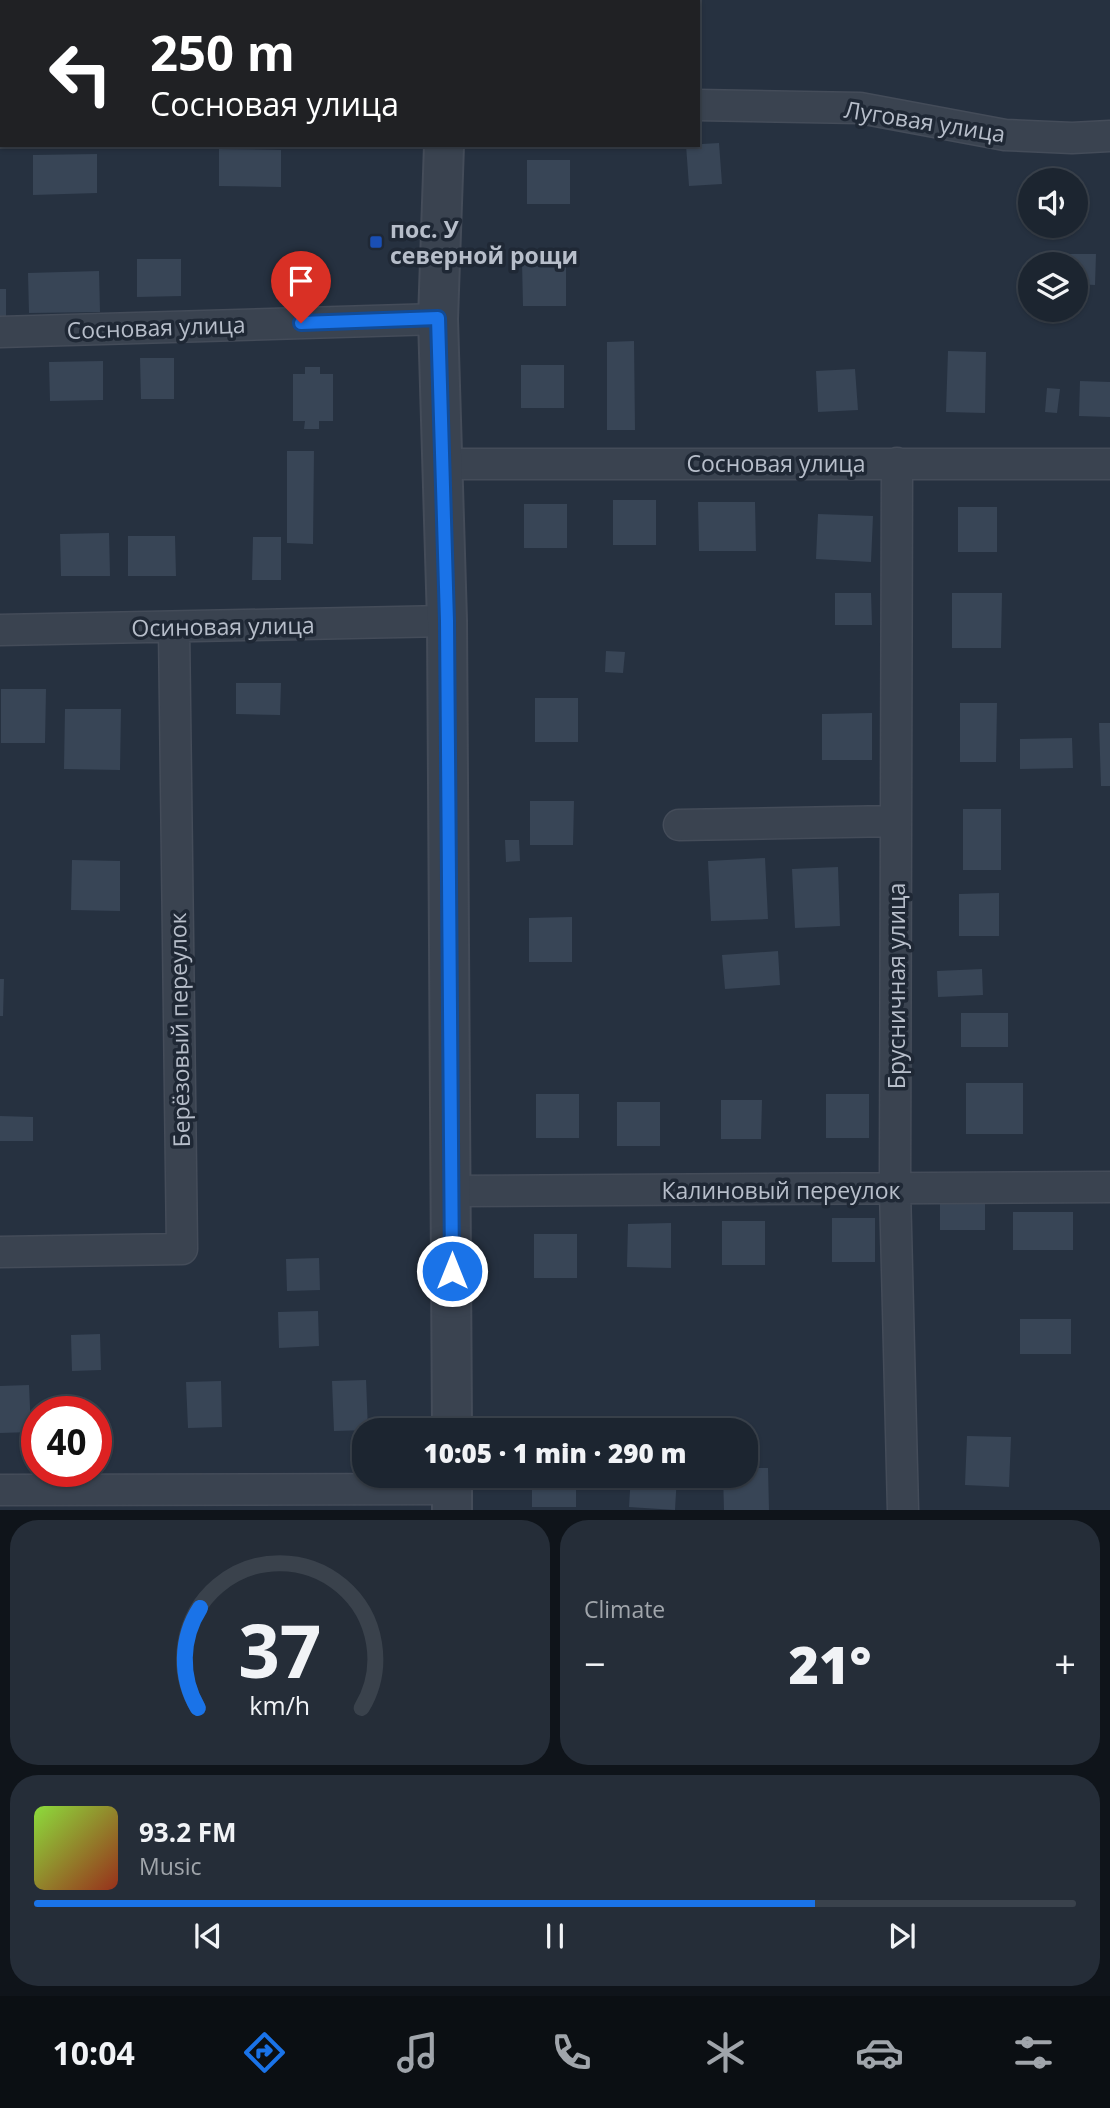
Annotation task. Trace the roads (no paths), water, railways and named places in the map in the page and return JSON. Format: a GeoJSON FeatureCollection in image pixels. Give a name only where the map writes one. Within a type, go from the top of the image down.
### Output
{"type":"FeatureCollection","features":[{"type":"Feature","properties":{"kind":"street","name":"Луговая улица"},"geometry":{"type":"LineString","coordinates":[[700,105],[860,107],[1005,135],[1072,138],[1110,136]]}},
{"type":"Feature","properties":{"kind":"street"},"geometry":{"type":"LineString","coordinates":[[444,147],[438,318],[447,621],[452,1418]]}},
{"type":"Feature","properties":{"kind":"street","name":"Сосновая улица"},"geometry":{"type":"LineString","coordinates":[[0,332],[438,318]]}},
{"type":"Feature","properties":{"kind":"street","name":"Брусничная улица"},"geometry":{"type":"LineString","coordinates":[[897,463],[895,1189],[903,1510]]}},
{"type":"Feature","properties":{"kind":"street","name":"Сосновая улица"},"geometry":{"type":"LineString","coordinates":[[441,464],[1110,464]]}},
{"type":"Feature","properties":{"kind":"street","name":"Осиновая улица"},"geometry":{"type":"LineString","coordinates":[[0,630],[447,621]]}},
{"type":"Feature","properties":{"kind":"street","name":"Берёзовый переулок"},"geometry":{"type":"LineString","coordinates":[[0,1252],[182,1250],[174,628]]}},
{"type":"Feature","properties":{"kind":"street"},"geometry":{"type":"LineString","coordinates":[[679,825],[896,821]]}},
{"type":"Feature","properties":{"kind":"street","name":"Калиновый переулок"},"geometry":{"type":"LineString","coordinates":[[452,1191],[1110,1187]]}},
{"type":"Feature","properties":{"kind":"street"},"geometry":{"type":"LineString","coordinates":[[0,1490],[452,1491]]}},
{"type":"Feature","properties":{"kind":"place","name":"пос. У северной рощи"},"geometry":{"type":"Point","coordinates":[376,242]}}]}
